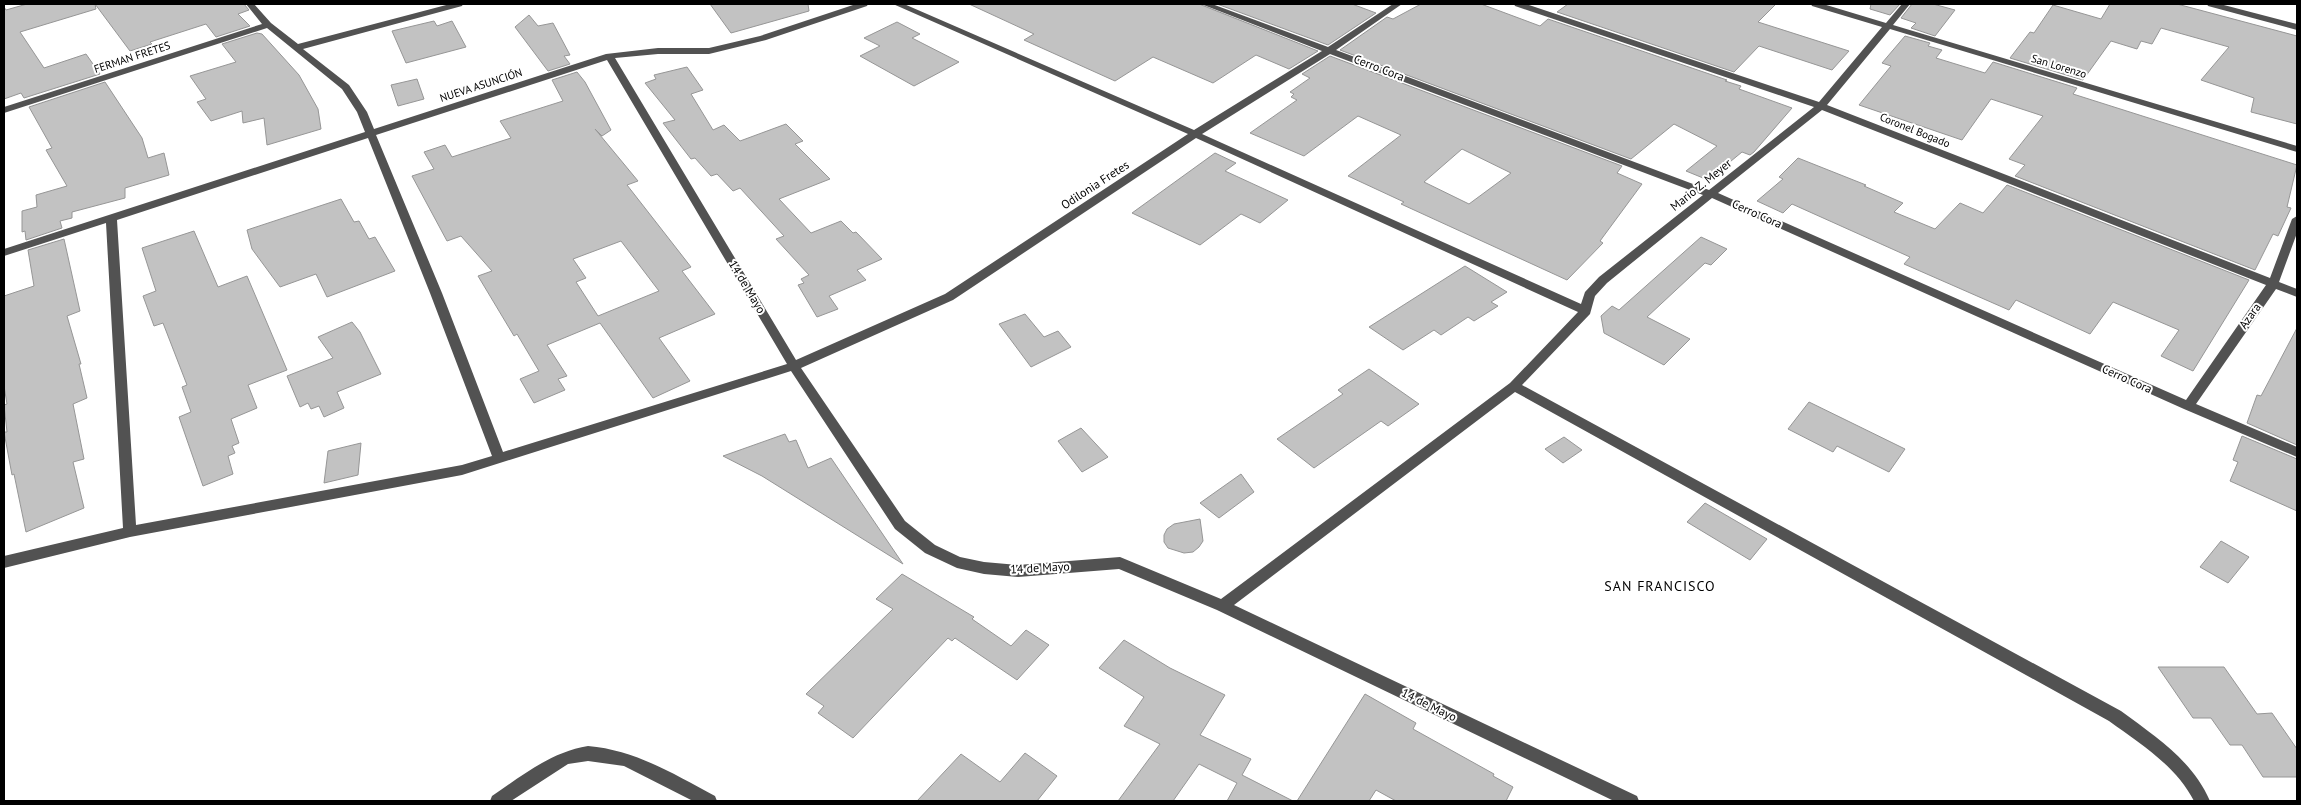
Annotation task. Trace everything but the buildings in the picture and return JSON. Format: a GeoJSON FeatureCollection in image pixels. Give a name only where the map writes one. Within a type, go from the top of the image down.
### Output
{"type":"FeatureCollection","features":[{"type":"Feature","properties":{"kind":"street"},"geometry":{"type":"LineString","coordinates":[[250,4],[268,25],[346,87],[362,112],[369,134],[436,293],[499,458]]}},
{"type":"Feature","properties":{"kind":"street"},"geometry":{"type":"LineString","coordinates":[[295,48],[459,4]]}},
{"type":"Feature","properties":{"kind":"street","name":"NUEVA ASUNCIÓN"},"geometry":{"type":"LineString","coordinates":[[4,253],[608,56],[658,51],[708,51],[763,38],[864,4]]}},
{"type":"Feature","properties":{"kind":"street"},"geometry":{"type":"LineString","coordinates":[[897,4],[1196,134],[1586,311]]}},
{"type":"Feature","properties":{"kind":"street","name":"Cerro Cora"},"geometry":{"type":"LineString","coordinates":[[1205,4],[1711,194],[2188,406],[2297,452]]}},
{"type":"Feature","properties":{"kind":"street","name":"Odilonia Fretes"},"geometry":{"type":"LineString","coordinates":[[4,562],[130,532],[462,470],[794,366],[949,296],[1398,4]]}},
{"type":"Feature","properties":{"kind":"street","name":"Coronel Bogado"},"geometry":{"type":"LineString","coordinates":[[1518,4],[1822,106],[2297,293]]}},
{"type":"Feature","properties":{"kind":"street","name":"San Lorenzo"},"geometry":{"type":"LineString","coordinates":[[1815,4],[2297,149]]}},
{"type":"Feature","properties":{"kind":"street","name":"Mario Z. Meyer"},"geometry":{"type":"LineString","coordinates":[[1222,606],[1514,386],[1586,311],[1589,295],[1603,280],[1822,106],[1906,4]]}},
{"type":"Feature","properties":{"kind":"street"},"geometry":{"type":"LineString","coordinates":[[2211,4],[2297,27]]}},
{"type":"Feature","properties":{"kind":"street","name":"FERMAN FRETES"},"geometry":{"type":"LineString","coordinates":[[4,110],[268,25]]}},
{"type":"Feature","properties":{"kind":"street","name":"14 de Mayo"},"geometry":{"type":"LineString","coordinates":[[608,56],[794,366],[900,525],[930,549],[957,562],[984,568],[1018,571],[1120,563],[1222,606],[1631,801]]}},
{"type":"Feature","properties":{"kind":"street"},"geometry":{"type":"LineString","coordinates":[[110,217],[130,532]]}},
{"type":"Feature","properties":{"kind":"street","name":"Azara"},"geometry":{"type":"LineString","coordinates":[[2188,406],[2273,284],[2297,219]]}},
{"type":"Feature","properties":{"kind":"street"},"geometry":{"type":"LineString","coordinates":[[1514,386],[2115,716],[2181,770],[2196,787],[2202,801]]}},
{"type":"Feature","properties":{"kind":"street"},"geometry":{"type":"LineString","coordinates":[[498,801],[569,756],[606,753],[635,764],[709,801]]}},
{"type":"Feature","properties":{"kind":"district","name":"SAN FRANCISCO"},"geometry":{"type":"Point","coordinates":[1660,586]}}]}
